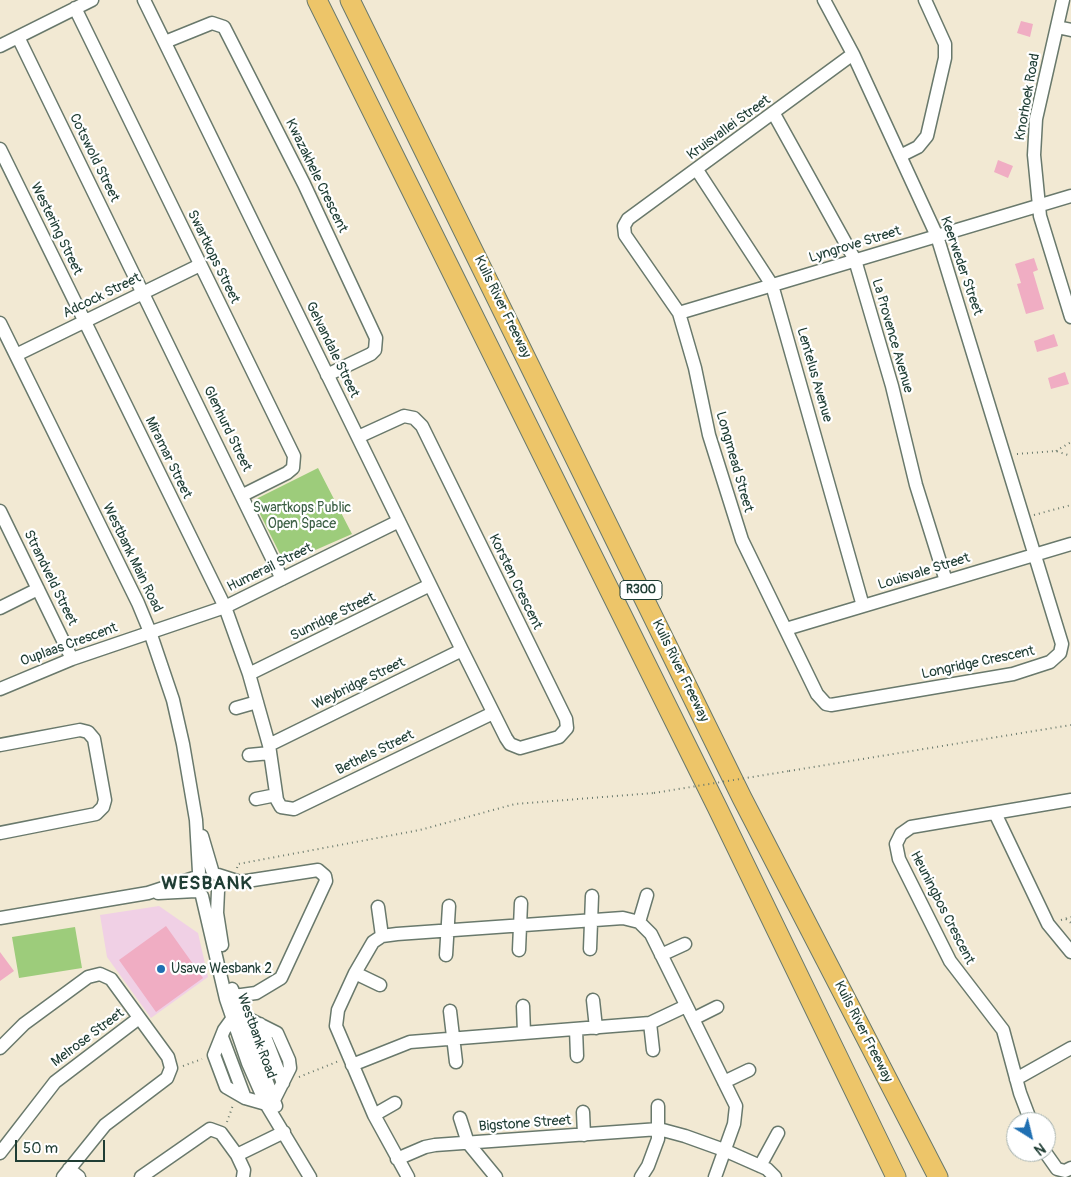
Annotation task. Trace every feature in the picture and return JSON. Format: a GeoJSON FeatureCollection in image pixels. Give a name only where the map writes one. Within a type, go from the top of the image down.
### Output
{"type":"FeatureCollection","features":[{"type":"Feature","properties":{"kind":"highway","name":"Kuils River Freeway"},"geometry":{"type":"LineString","coordinates":[[317,0],[717,807],[896,1177]]}},
{"type":"Feature","properties":{"kind":"highway","name":"Kuils River Freeway"},"geometry":{"type":"LineString","coordinates":[[350,0],[742,798],[938,1177]]}},
{"type":"Feature","properties":{"kind":"street"},"geometry":{"type":"LineString","coordinates":[[0,46],[92,0]]}},
{"type":"Feature","properties":{"kind":"street","name":"Gelvandale Street"},"geometry":{"type":"LineString","coordinates":[[144,0],[493,713]]}},
{"type":"Feature","properties":{"kind":"street","name":"Keerweder Street"},"geometry":{"type":"LineString","coordinates":[[824,0],[853,54],[937,236],[1036,554]]}},
{"type":"Feature","properties":{"kind":"street"},"geometry":{"type":"LineString","coordinates":[[900,156],[918,147],[927,136],[946,58],[945,44],[925,0]]}},
{"type":"Feature","properties":{"kind":"street","name":"Knorhoek Road"},"geometry":{"type":"LineString","coordinates":[[1064,0],[1035,128],[1034,167],[1038,205],[1071,316]]}},
{"type":"Feature","properties":{"kind":"street","name":"Swartkops Street"},"geometry":{"type":"LineString","coordinates":[[76,8],[294,456],[292,468],[287,473],[242,495]]}},
{"type":"Feature","properties":{"kind":"street","name":"Kwazakhele Crescent"},"geometry":{"type":"LineString","coordinates":[[164,42],[212,22],[224,27],[304,184],[376,338],[375,350],[371,354],[327,375]]}},
{"type":"Feature","properties":{"kind":"street"},"geometry":{"type":"LineString","coordinates":[[1057,27],[1071,30]]}},
{"type":"Feature","properties":{"kind":"street","name":"Cotswold Street"},"geometry":{"type":"LineString","coordinates":[[18,37],[143,293]]}},
{"type":"Feature","properties":{"kind":"street","name":"Kruisvallei Street"},"geometry":{"type":"LineString","coordinates":[[624,226],[628,218],[774,114],[853,54]]}},
{"type":"Feature","properties":{"kind":"street","name":"La Provence Avenue"},"geometry":{"type":"LineString","coordinates":[[774,114],[855,260],[892,386],[916,485],[946,581]]}},
{"type":"Feature","properties":{"kind":"street","name":"Westering Street"},"geometry":{"type":"LineString","coordinates":[[0,149],[84,322]]}},
{"type":"Feature","properties":{"kind":"street","name":"Lentelus Avenue"},"geometry":{"type":"LineString","coordinates":[[697,170],[772,285],[863,606]]}},
{"type":"Feature","properties":{"kind":"street","name":"Lyngrove Street"},"geometry":{"type":"LineString","coordinates":[[679,313],[1071,196]]}},
{"type":"Feature","properties":{"kind":"street","name":"Longmead Street"},"geometry":{"type":"LineString","coordinates":[[624,226],[625,235],[679,313],[695,368],[709,435],[742,540],[817,694],[826,704]]}},
{"type":"Feature","properties":{"kind":"street","name":"Adcock Street"},"geometry":{"type":"LineString","coordinates":[[16,355],[200,265]]}},
{"type":"Feature","properties":{"kind":"street","name":"Glenhurd Street"},"geometry":{"type":"LineString","coordinates":[[143,293],[282,579]]}},
{"type":"Feature","properties":{"kind":"street","name":"Miramar Street"},"geometry":{"type":"LineString","coordinates":[[84,322],[225,607]]}},
{"type":"Feature","properties":{"kind":"street","name":"Westbank Main Road"},"geometry":{"type":"LineString","coordinates":[[0,323],[138,603],[150,632],[172,700],[196,820],[215,872]]}},
{"type":"Feature","properties":{"kind":"street","name":"Korsten Crescent"},"geometry":{"type":"LineString","coordinates":[[358,437],[399,416],[414,418],[422,426],[566,719],[567,728],[556,739],[524,748],[516,747],[508,741],[493,713]]}},
{"type":"Feature","properties":{"kind":"street","name":"Strandveld Street"},"geometry":{"type":"LineString","coordinates":[[0,511],[4,527],[38,589],[72,659]]}},
{"type":"Feature","properties":{"kind":"street","name":"Humerail Street"},"geometry":{"type":"LineString","coordinates":[[150,632],[225,607],[399,521]]}},
{"type":"Feature","properties":{"kind":"street","name":"Louisvale Street"},"geometry":{"type":"LineString","coordinates":[[786,629],[1071,544]]}},
{"type":"Feature","properties":{"kind":"street","name":"Longridge Crescent"},"geometry":{"type":"LineString","coordinates":[[826,704],[838,705],[1013,674],[1056,658],[1062,644],[1036,554]]}},
{"type":"Feature","properties":{"kind":"street","name":"Sunridge Street"},"geometry":{"type":"LineString","coordinates":[[249,674],[430,586]]}},
{"type":"Feature","properties":{"kind":"street"},"geometry":{"type":"LineString","coordinates":[[0,608],[38,589]]}},
{"type":"Feature","properties":{"kind":"street"},"geometry":{"type":"LineString","coordinates":[[225,607],[249,674],[270,749],[276,795],[256,799]]}},
{"type":"Feature","properties":{"kind":"street","name":"Ouplaas Crescent"},"geometry":{"type":"LineString","coordinates":[[0,689],[31,674],[150,632]]}},
{"type":"Feature","properties":{"kind":"street","name":"Weybridge Street"},"geometry":{"type":"LineString","coordinates":[[270,749],[462,650]]}},
{"type":"Feature","properties":{"kind":"street"},"geometry":{"type":"LineString","coordinates":[[236,708],[257,702]]}},
{"type":"Feature","properties":{"kind":"street","name":"Bethels Street"},"geometry":{"type":"LineString","coordinates":[[276,795],[281,807],[294,809],[493,713]]}},
{"type":"Feature","properties":{"kind":"street"},"geometry":{"type":"LineString","coordinates":[[0,745],[80,730],[88,732],[94,739],[104,800],[103,807],[96,814],[0,833]]}},
{"type":"Feature","properties":{"kind":"street"},"geometry":{"type":"LineString","coordinates":[[249,756],[270,749]]}},
{"type":"Feature","properties":{"kind":"street","name":"Heuningbos Crescent"},"geometry":{"type":"LineString","coordinates":[[1028,1112],[1016,1079],[1003,1030],[950,961],[897,852],[898,840],[910,827],[1071,800]]}},
{"type":"Feature","properties":{"kind":"street"},"geometry":{"type":"LineString","coordinates":[[995,813],[1048,924],[1071,952]]}},
{"type":"Feature","properties":{"kind":"street","name":"Westbank Main Road"},"geometry":{"type":"LineString","coordinates":[[196,820],[197,875]]}},
{"type":"Feature","properties":{"kind":"street"},"geometry":{"type":"LineString","coordinates":[[0,918],[148,893],[197,875],[205,869],[240,882],[318,870],[325,876],[326,881],[281,978],[256,993],[234,996]]}},
{"type":"Feature","properties":{"kind":"street"},"geometry":{"type":"LineString","coordinates":[[148,893],[199,894],[209,896],[218,891],[220,881],[215,872]]}},
{"type":"Feature","properties":{"kind":"street"},"geometry":{"type":"LineString","coordinates":[[197,875],[193,885],[199,894]]}},
{"type":"Feature","properties":{"kind":"street","name":"Westbank Road"},"geometry":{"type":"LineString","coordinates":[[218,891],[217,913],[222,946],[237,1016]]}},
{"type":"Feature","properties":{"kind":"street","name":"Westbank Road"},"geometry":{"type":"LineString","coordinates":[[199,894],[237,1016],[270,1102],[282,1128],[310,1177]]}},
{"type":"Feature","properties":{"kind":"street"},"geometry":{"type":"LineString","coordinates":[[639,922],[647,895]]}},
{"type":"Feature","properties":{"kind":"street"},"geometry":{"type":"LineString","coordinates":[[590,949],[592,896]]}},
{"type":"Feature","properties":{"kind":"street"},"geometry":{"type":"LineString","coordinates":[[519,950],[521,903]]}},
{"type":"Feature","properties":{"kind":"street"},"geometry":{"type":"LineString","coordinates":[[446,955],[449,906]]}},
{"type":"Feature","properties":{"kind":"street"},"geometry":{"type":"LineString","coordinates":[[378,907],[382,936]]}},
{"type":"Feature","properties":{"kind":"street"},"geometry":{"type":"LineString","coordinates":[[408,1177],[374,1115],[336,1026],[336,1019],[355,973],[372,942],[382,936],[623,918],[639,922],[651,934],[737,1111],[714,1177]]}},
{"type":"Feature","properties":{"kind":"street"},"geometry":{"type":"LineString","coordinates":[[661,955],[685,944]]}},
{"type":"Feature","properties":{"kind":"street"},"geometry":{"type":"LineString","coordinates":[[355,973],[380,984]]}},
{"type":"Feature","properties":{"kind":"street"},"geometry":{"type":"LineString","coordinates":[[0,1048],[24,1024],[88,977],[96,974],[104,975],[111,979],[168,1057],[171,1068],[163,1082],[105,1125],[70,1174]]}},
{"type":"Feature","properties":{"kind":"street"},"geometry":{"type":"LineString","coordinates":[[593,1000],[596,1028]]}},
{"type":"Feature","properties":{"kind":"street"},"geometry":{"type":"LineString","coordinates":[[522,1006],[524,1033]]}},
{"type":"Feature","properties":{"kind":"street"},"geometry":{"type":"LineString","coordinates":[[350,1061],[410,1042],[650,1023],[686,1006]]}},
{"type":"Feature","properties":{"kind":"street"},"geometry":{"type":"LineString","coordinates":[[693,1019],[717,1008]]}},
{"type":"Feature","properties":{"kind":"street"},"geometry":{"type":"LineString","coordinates":[[450,1011],[456,1062]]}},
{"type":"Feature","properties":{"kind":"street"},"geometry":{"type":"LineString","coordinates":[[237,1016],[265,1027],[288,1079],[270,1102],[239,1097],[220,1041],[237,1016]]}},
{"type":"Feature","properties":{"kind":"street","name":"Melrose Street"},"geometry":{"type":"LineString","coordinates":[[0,1153],[55,1082],[140,1018]]}},
{"type":"Feature","properties":{"kind":"street"},"geometry":{"type":"LineString","coordinates":[[650,1023],[653,1050]]}},
{"type":"Feature","properties":{"kind":"street"},"geometry":{"type":"LineString","coordinates":[[576,1029],[577,1056]]}},
{"type":"Feature","properties":{"kind":"street"},"geometry":{"type":"LineString","coordinates":[[1016,1079],[1071,1048]]}},
{"type":"Feature","properties":{"kind":"street"},"geometry":{"type":"LineString","coordinates":[[724,1082],[750,1070]]}},
{"type":"Feature","properties":{"kind":"street"},"geometry":{"type":"LineString","coordinates":[[374,1115],[395,1103]]}},
{"type":"Feature","properties":{"kind":"street"},"geometry":{"type":"LineString","coordinates":[[641,1177],[653,1152],[658,1129],[658,1106]]}},
{"type":"Feature","properties":{"kind":"street","name":"Bigstone Street"},"geometry":{"type":"LineString","coordinates":[[583,1112],[584,1135]]}},
{"type":"Feature","properties":{"kind":"street","name":"Bigstone Street"},"geometry":{"type":"LineString","coordinates":[[460,1118],[468,1143]]}},
{"type":"Feature","properties":{"kind":"street"},"geometry":{"type":"LineString","coordinates":[[237,1155],[282,1128]]}},
{"type":"Feature","properties":{"kind":"street"},"geometry":{"type":"LineString","coordinates":[[141,1177],[203,1131],[212,1129],[221,1133],[237,1155],[244,1170],[243,1177]]}},
{"type":"Feature","properties":{"kind":"street","name":"Bigstone Street"},"geometry":{"type":"LineString","coordinates":[[397,1159],[425,1147],[658,1129],[685,1136],[724,1150],[760,1166],[776,1177]]}},
{"type":"Feature","properties":{"kind":"street"},"geometry":{"type":"LineString","coordinates":[[760,1166],[778,1133]]}},
{"type":"Feature","properties":{"kind":"street"},"geometry":{"type":"LineString","coordinates":[[468,1143],[496,1177]]}},
{"type":"Feature","properties":{"kind":"street"},"geometry":{"type":"LineString","coordinates":[[1051,1162],[1056,1169],[1065,1170],[1071,1168]]}},
{"type":"Feature","properties":{"kind":"path"},"geometry":{"type":"LineString","coordinates":[[1056,451],[1071,442]]}},
{"type":"Feature","properties":{"kind":"path"},"geometry":{"type":"LineString","coordinates":[[1006,458],[1020,452],[1056,451],[1071,456]]}},
{"type":"Feature","properties":{"kind":"path"},"geometry":{"type":"LineString","coordinates":[[1025,518],[1071,505]]}},
{"type":"Feature","properties":{"kind":"path"},"geometry":{"type":"LineString","coordinates":[[236,870],[238,864],[420,830],[515,804],[654,793],[1071,726]]}},
{"type":"Feature","properties":{"kind":"path"},"geometry":{"type":"LineString","coordinates":[[1066,919],[1071,923]]}},
{"type":"Feature","properties":{"kind":"path"},"geometry":{"type":"LineString","coordinates":[[171,1068],[205,1058]]}},
{"type":"Feature","properties":{"kind":"path"},"geometry":{"type":"LineString","coordinates":[[288,1079],[303,1077],[350,1061]]}},
{"type":"Feature","properties":{"kind":"path"},"geometry":{"type":"LineString","coordinates":[[221,1133],[239,1097]]}},
{"type":"Feature","properties":{"kind":"shaded area"},"geometry":{"type":"Polygon","coordinates":[[[159,906],[198,933],[208,977],[151,1018],[107,957],[100,915],[159,906]]]}},
{"type":"Feature","properties":{"kind":"green space","name":"Swartkops Public Open Space"},"geometry":{"type":"Polygon","coordinates":[[[318,468],[352,534],[288,562],[283,560],[256,506],[256,499],[318,468]]]}},
{"type":"Feature","properties":{"kind":"green space"},"geometry":{"type":"Polygon","coordinates":[[[75,927],[82,968],[19,978],[12,937],[75,927]]]}},
{"type":"Feature","properties":{"kind":"building"},"geometry":{"type":"Polygon","coordinates":[[[1021,21],[1033,24],[1030,37],[1017,33],[1021,21]]]}},
{"type":"Feature","properties":{"kind":"building"},"geometry":{"type":"Polygon","coordinates":[[[998,160],[1013,166],[1008,178],[994,172],[998,160]]]}},
{"type":"Feature","properties":{"kind":"building"},"geometry":{"type":"Polygon","coordinates":[[[1034,258],[1038,270],[1033,272],[1044,309],[1026,314],[1017,284],[1021,283],[1015,264],[1034,258]]]}},
{"type":"Feature","properties":{"kind":"building"},"geometry":{"type":"Polygon","coordinates":[[[1054,334],[1058,346],[1037,352],[1034,341],[1054,334]]]}},
{"type":"Feature","properties":{"kind":"building"},"geometry":{"type":"Polygon","coordinates":[[[1065,372],[1069,384],[1051,389],[1048,378],[1065,372]]]}},
{"type":"Feature","properties":{"kind":"building","name":"Usave Wesbank 2"},"geometry":{"type":"Polygon","coordinates":[[[166,926],[203,978],[156,1012],[119,960],[166,926]]]}},
{"type":"Feature","properties":{"kind":"building"},"geometry":{"type":"Polygon","coordinates":[[[0,952],[14,971],[0,981],[0,952]]]}},
{"type":"Feature","properties":{"kind":"place","name":"Usave Wesbank 2"},"geometry":{"type":"Point","coordinates":[161,969]}},
{"type":"Feature","properties":{"kind":"district","name":"WESBANK"},"geometry":{"type":"Point","coordinates":[207,884]}}]}
